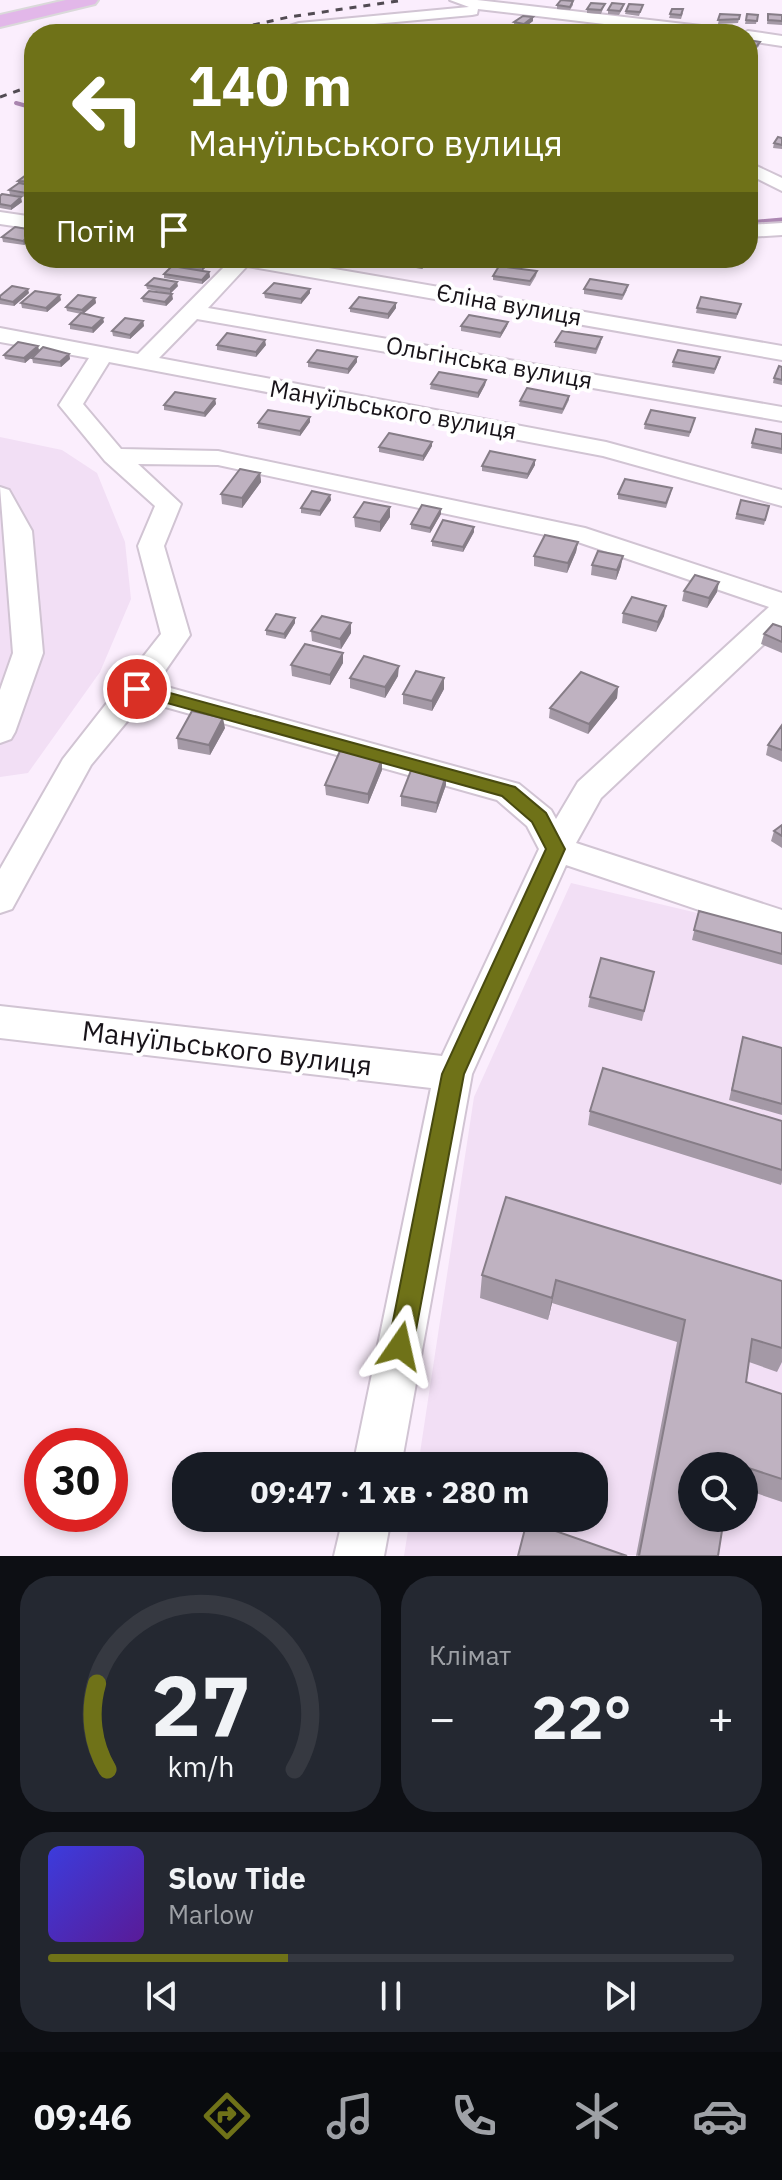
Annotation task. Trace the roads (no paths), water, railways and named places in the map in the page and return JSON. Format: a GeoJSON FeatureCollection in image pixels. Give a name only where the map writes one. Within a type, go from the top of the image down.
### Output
{"type":"FeatureCollection","features":[{"type":"Feature","properties":{"kind":"main road"},"geometry":{"type":"LineString","coordinates":[[0,21],[89,0]]}},
{"type":"Feature","properties":{"kind":"street"},"geometry":{"type":"LineString","coordinates":[[489,7],[550,0]]}},
{"type":"Feature","properties":{"kind":"street"},"geometry":{"type":"LineString","coordinates":[[463,4],[495,24]]}},
{"type":"Feature","properties":{"kind":"street"},"geometry":{"type":"LineString","coordinates":[[320,24],[463,4],[639,24]]}},
{"type":"Feature","properties":{"kind":"street"},"geometry":{"type":"LineString","coordinates":[[758,37],[782,41]]}},
{"type":"Feature","properties":{"kind":"street"},"geometry":{"type":"LineString","coordinates":[[758,172],[782,185]]}},
{"type":"Feature","properties":{"kind":"street"},"geometry":{"type":"LineString","coordinates":[[758,230],[782,229]]}},
{"type":"Feature","properties":{"kind":"street"},"geometry":{"type":"LineString","coordinates":[[141,364],[195,312],[232,268]]}},
{"type":"Feature","properties":{"kind":"street","name":"Єліна вулиця"},"geometry":{"type":"LineString","coordinates":[[298,268],[782,353]]}},
{"type":"Feature","properties":{"kind":"street","name":"Ольгінська вулиця"},"geometry":{"type":"LineString","coordinates":[[195,312],[782,414]]}},
{"type":"Feature","properties":{"kind":"street","name":"Мануїльського вулиця"},"geometry":{"type":"LineString","coordinates":[[0,335],[141,364],[606,449],[782,498]]}},
{"type":"Feature","properties":{"kind":"street"},"geometry":{"type":"LineString","coordinates":[[0,900],[79,759],[137,689],[176,635],[151,546],[168,504],[114,456],[71,405],[102,355]]}},
{"type":"Feature","properties":{"kind":"street"},"geometry":{"type":"LineString","coordinates":[[114,456],[218,458],[570,532],[782,602]]}},
{"type":"Feature","properties":{"kind":"street"},"geometry":{"type":"LineString","coordinates":[[0,495],[19,531],[28,653],[0,732]]}},
{"type":"Feature","properties":{"kind":"street"},"geometry":{"type":"LineString","coordinates":[[380,1452],[453,1074],[556,849],[589,790],[782,611]]}},
{"type":"Feature","properties":{"kind":"street"},"geometry":{"type":"LineString","coordinates":[[137,689],[508,792],[539,818],[556,849],[782,924]]}},
{"type":"Feature","properties":{"kind":"street","name":"Мануїльського вулиця"},"geometry":{"type":"LineString","coordinates":[[0,1022],[453,1074]]}},
{"type":"Feature","properties":{"kind":"street"},"geometry":{"type":"LineString","coordinates":[[359,1556],[364,1532]]}},
{"type":"Feature","properties":{"kind":"waterway"},"geometry":{"type":"LineString","coordinates":[[16,103],[24,105]]}},
{"type":"Feature","properties":{"kind":"waterway"},"geometry":{"type":"LineString","coordinates":[[758,222],[782,220]]}},
{"type":"Feature","properties":{"kind":"railway"},"geometry":{"type":"LineString","coordinates":[[257,24],[404,0]]}},
{"type":"Feature","properties":{"kind":"railway"},"geometry":{"type":"LineString","coordinates":[[0,97],[24,89]]}}]}
